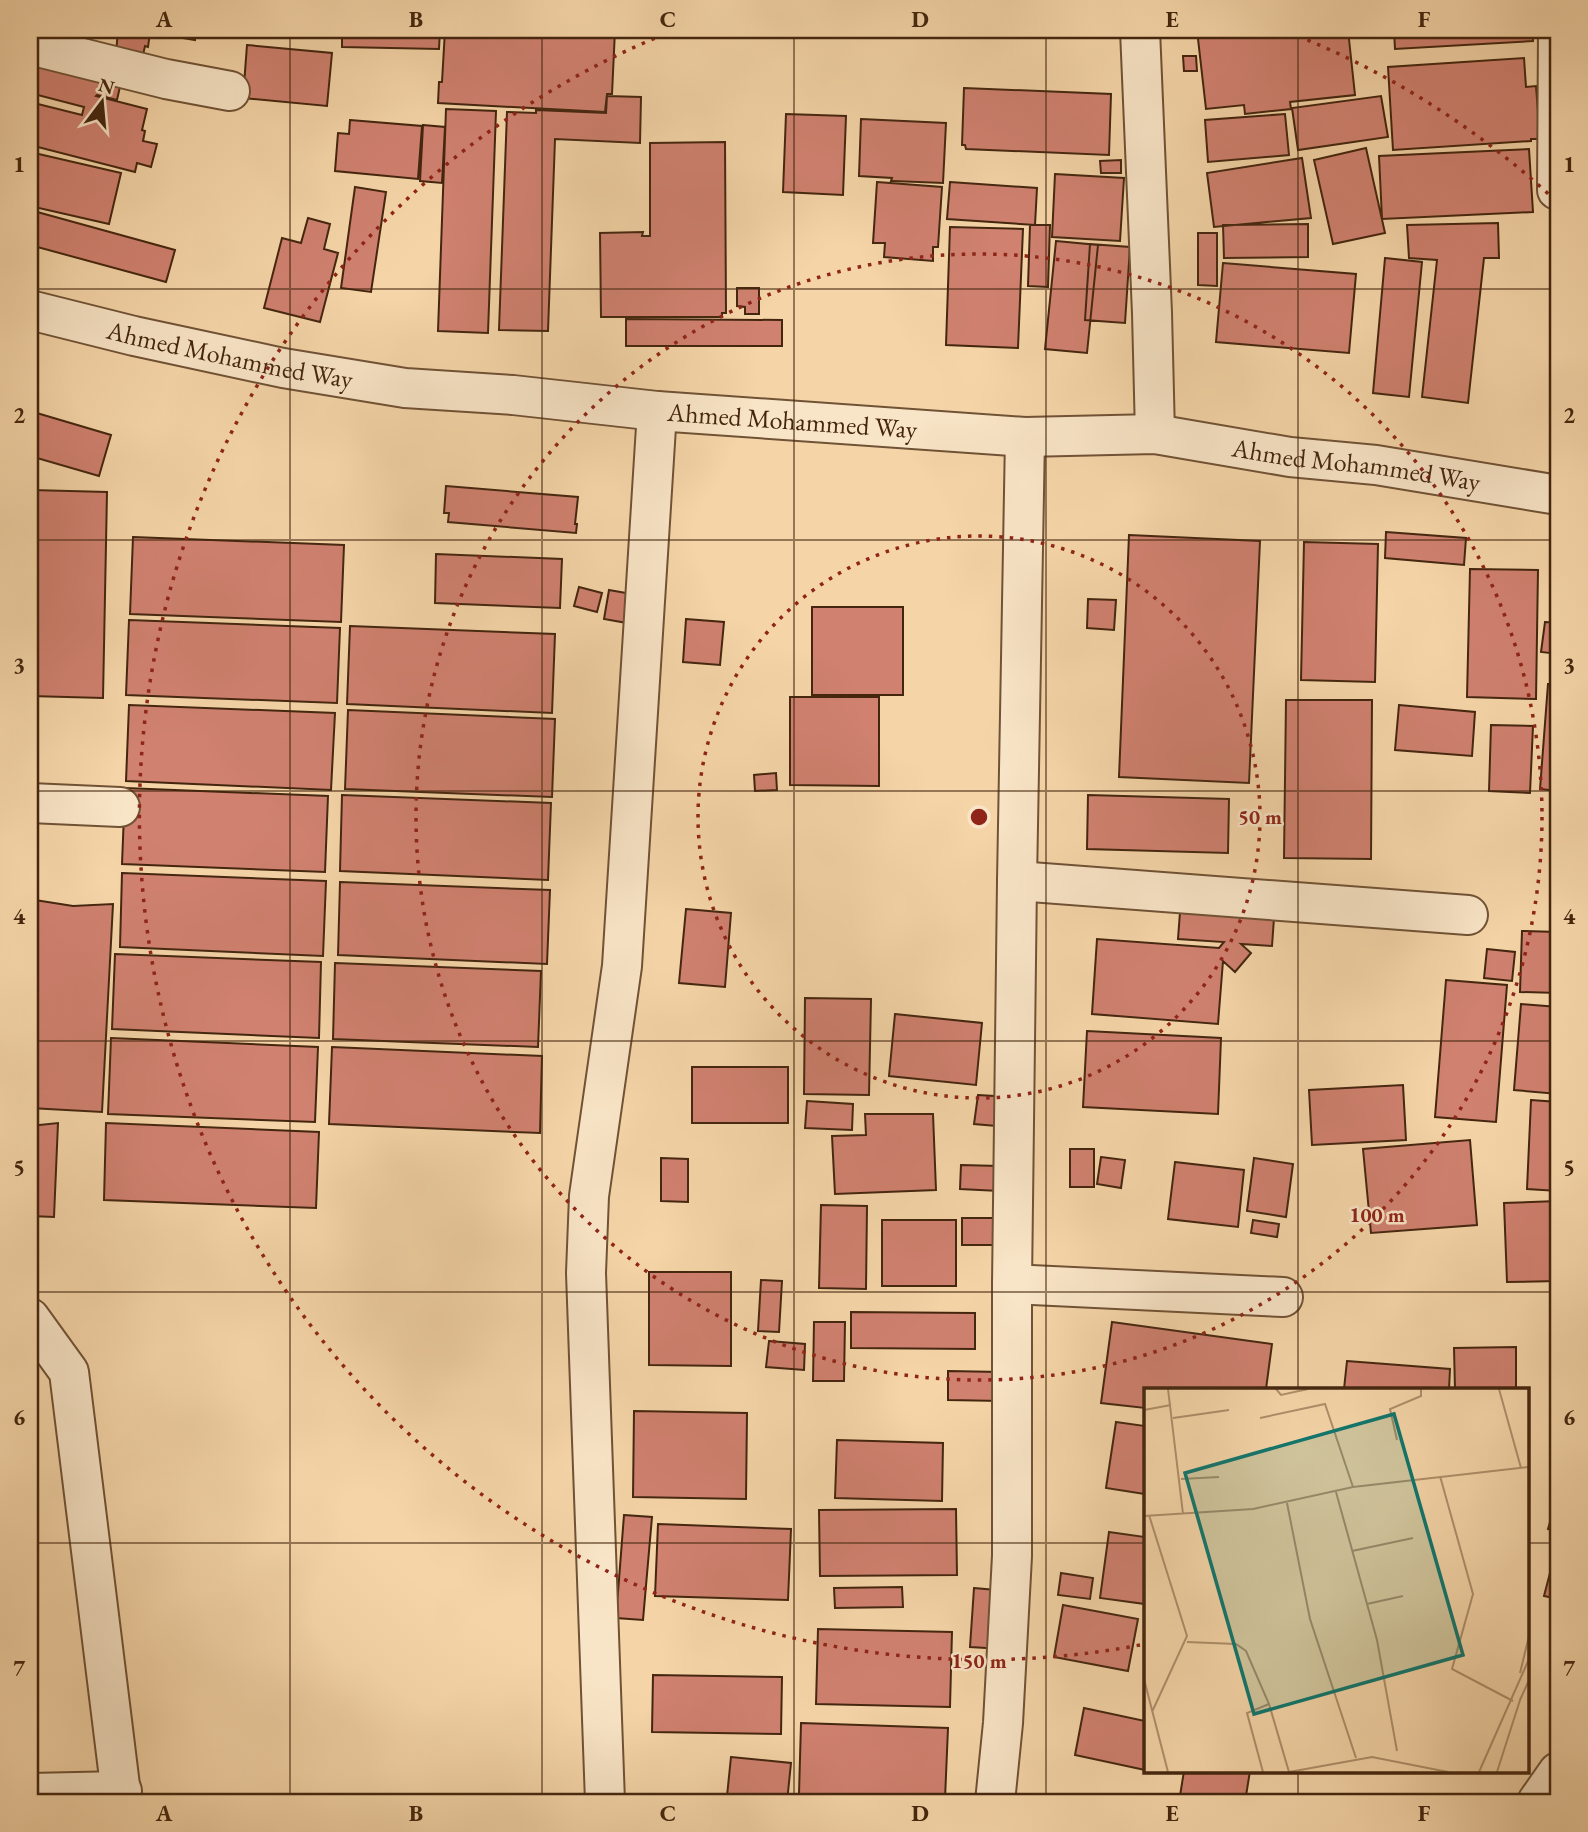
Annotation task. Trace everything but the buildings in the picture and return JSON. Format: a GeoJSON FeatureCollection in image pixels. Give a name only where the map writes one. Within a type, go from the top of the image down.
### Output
{"type":"FeatureCollection","features":[{"type":"Feature","properties":{"kind":"street"},"geometry":{"type":"LineString","coordinates":[[1140,30],[1155,434]]}},
{"type":"Feature","properties":{"kind":"street"},"geometry":{"type":"LineString","coordinates":[[1558,30],[1558,190]]}},
{"type":"Feature","properties":{"kind":"street"},"geometry":{"type":"LineString","coordinates":[[30,45],[166,79],[230,90]]}},
{"type":"Feature","properties":{"kind":"street","name":"Ahmed Mohammed Way"},"geometry":{"type":"LineString","coordinates":[[30,310],[134,336],[283,368],[405,388],[513,395],[657,411],[1026,437],[1155,434],[1290,457],[1376,465],[1558,495]]}},
{"type":"Feature","properties":{"kind":"street"},"geometry":{"type":"LineString","coordinates":[[605,1802],[586,1273],[589,1196],[622,966],[657,411]]}},
{"type":"Feature","properties":{"kind":"street"},"geometry":{"type":"LineString","coordinates":[[995,1802],[1003,1723],[1012,1556],[1017,881],[1026,437]]}},
{"type":"Feature","properties":{"kind":"street"},"geometry":{"type":"LineString","coordinates":[[30,803],[120,807]]}},
{"type":"Feature","properties":{"kind":"street"},"geometry":{"type":"LineString","coordinates":[[1017,881],[1468,915]]}},
{"type":"Feature","properties":{"kind":"street"},"geometry":{"type":"LineString","coordinates":[[1012,1284],[1283,1297]]}},
{"type":"Feature","properties":{"kind":"street"},"geometry":{"type":"LineString","coordinates":[[30,1318],[69,1372],[122,1797],[30,1793]]}},
{"type":"Feature","properties":{"kind":"street"},"geometry":{"type":"LineString","coordinates":[[1537,1802],[1558,1772]]}}]}
